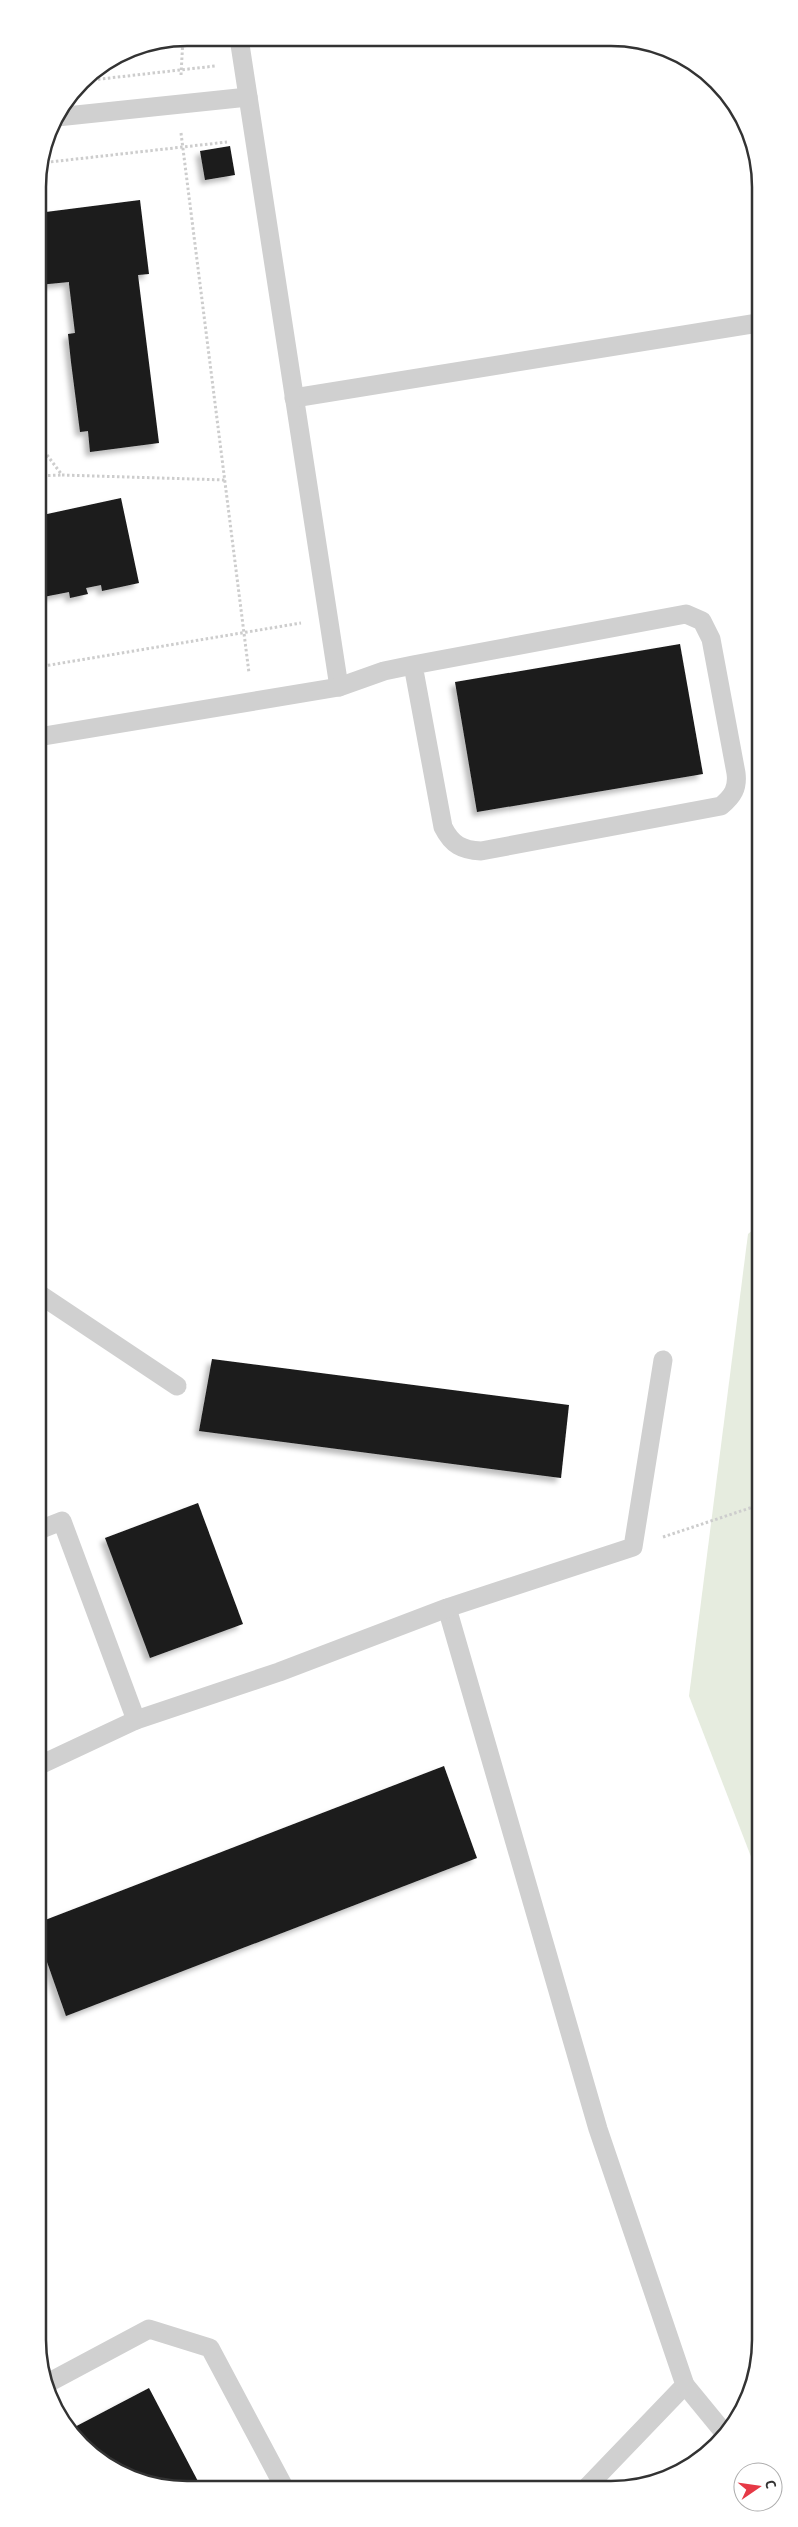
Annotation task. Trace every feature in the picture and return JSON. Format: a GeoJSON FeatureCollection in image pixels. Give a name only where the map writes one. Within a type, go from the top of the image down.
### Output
{"type":"FeatureCollection","features":[{"type":"Feature","properties":{"kind":"lane"},"geometry":{"type":"LineString","coordinates":[[240,46],[339,687]]}},
{"type":"Feature","properties":{"kind":"lane"},"geometry":{"type":"LineString","coordinates":[[66,116],[248,97]]}},
{"type":"Feature","properties":{"kind":"lane"},"geometry":{"type":"LineString","coordinates":[[294,398],[752,324]]}},
{"type":"Feature","properties":{"kind":"lane"},"geometry":{"type":"LineString","coordinates":[[47,736],[339,687],[384,671],[413,665],[686,614],[695,617],[708,628],[736,773],[736,790],[731,798],[721,806],[482,851],[467,850],[456,845],[449,838],[443,827],[413,665]]}},
{"type":"Feature","properties":{"kind":"lane"},"geometry":{"type":"LineString","coordinates":[[46,1299],[177,1386]]}},
{"type":"Feature","properties":{"kind":"lane"},"geometry":{"type":"LineString","coordinates":[[46,1762],[136,1720],[279,1672],[447,1608],[634,1547],[663,1360]]}},
{"type":"Feature","properties":{"kind":"lane"},"geometry":{"type":"LineString","coordinates":[[46,1527],[62,1521],[136,1720]]}},
{"type":"Feature","properties":{"kind":"lane"},"geometry":{"type":"LineString","coordinates":[[447,1608],[598,2129],[685,2385],[721,2429]]}},
{"type":"Feature","properties":{"kind":"lane"},"geometry":{"type":"LineString","coordinates":[[53,2381],[149,2330],[210,2348],[281,2481]]}},
{"type":"Feature","properties":{"kind":"lane"},"geometry":{"type":"LineString","coordinates":[[593,2481],[685,2385]]}},
{"type":"Feature","properties":{"kind":"path"},"geometry":{"type":"LineString","coordinates":[[183,46],[182,70],[177,105],[252,702]]}},
{"type":"Feature","properties":{"kind":"path"},"geometry":{"type":"LineString","coordinates":[[97,79],[243,64]]}},
{"type":"Feature","properties":{"kind":"path"},"geometry":{"type":"LineString","coordinates":[[49,162],[183,148],[255,138]]}},
{"type":"Feature","properties":{"kind":"path"},"geometry":{"type":"LineString","coordinates":[[47,455],[62,475]]}},
{"type":"Feature","properties":{"kind":"path"},"geometry":{"type":"LineString","coordinates":[[47,476],[225,480]]}},
{"type":"Feature","properties":{"kind":"path"},"geometry":{"type":"LineString","coordinates":[[47,666],[328,618]]}},
{"type":"Feature","properties":{"kind":"path"},"geometry":{"type":"LineString","coordinates":[[634,1547],[751,1508]]}},
{"type":"Feature","properties":{"kind":"shaded area"},"geometry":{"type":"Polygon","coordinates":[[[752,1231],[751,1857],[689,1696],[748,1234],[752,1231]]]}},
{"type":"Feature","properties":{"kind":"building"},"geometry":{"type":"Polygon","coordinates":[[[230,146],[235,175],[205,180],[200,151],[230,146]]]}},
{"type":"Feature","properties":{"kind":"building"},"geometry":{"type":"Polygon","coordinates":[[[140,200],[149,274],[138,275],[159,443],[90,452],[88,431],[80,432],[68,334],[75,333],[69,282],[47,284],[47,212],[140,200]]]}},
{"type":"Feature","properties":{"kind":"building"},"geometry":{"type":"Polygon","coordinates":[[[121,498],[139,583],[102,591],[101,585],[86,588],[88,594],[70,598],[69,592],[47,596],[47,514],[121,498]]]}},
{"type":"Feature","properties":{"kind":"building"},"geometry":{"type":"Polygon","coordinates":[[[680,644],[703,774],[477,812],[455,682],[680,644]]]}},
{"type":"Feature","properties":{"kind":"building"},"geometry":{"type":"Polygon","coordinates":[[[212,1359],[569,1405],[561,1478],[199,1431],[212,1359]]]}},
{"type":"Feature","properties":{"kind":"building"},"geometry":{"type":"Polygon","coordinates":[[[198,1503],[243,1624],[150,1658],[105,1538],[198,1503]]]}},
{"type":"Feature","properties":{"kind":"building"},"geometry":{"type":"Polygon","coordinates":[[[444,1766],[477,1858],[66,2016],[46,1960],[46,1920],[444,1766]]]}},
{"type":"Feature","properties":{"kind":"building"},"geometry":{"type":"Polygon","coordinates":[[[149,2388],[198,2481],[169,2480],[142,2473],[125,2466],[101,2452],[76,2427],[149,2388]]]}}]}
